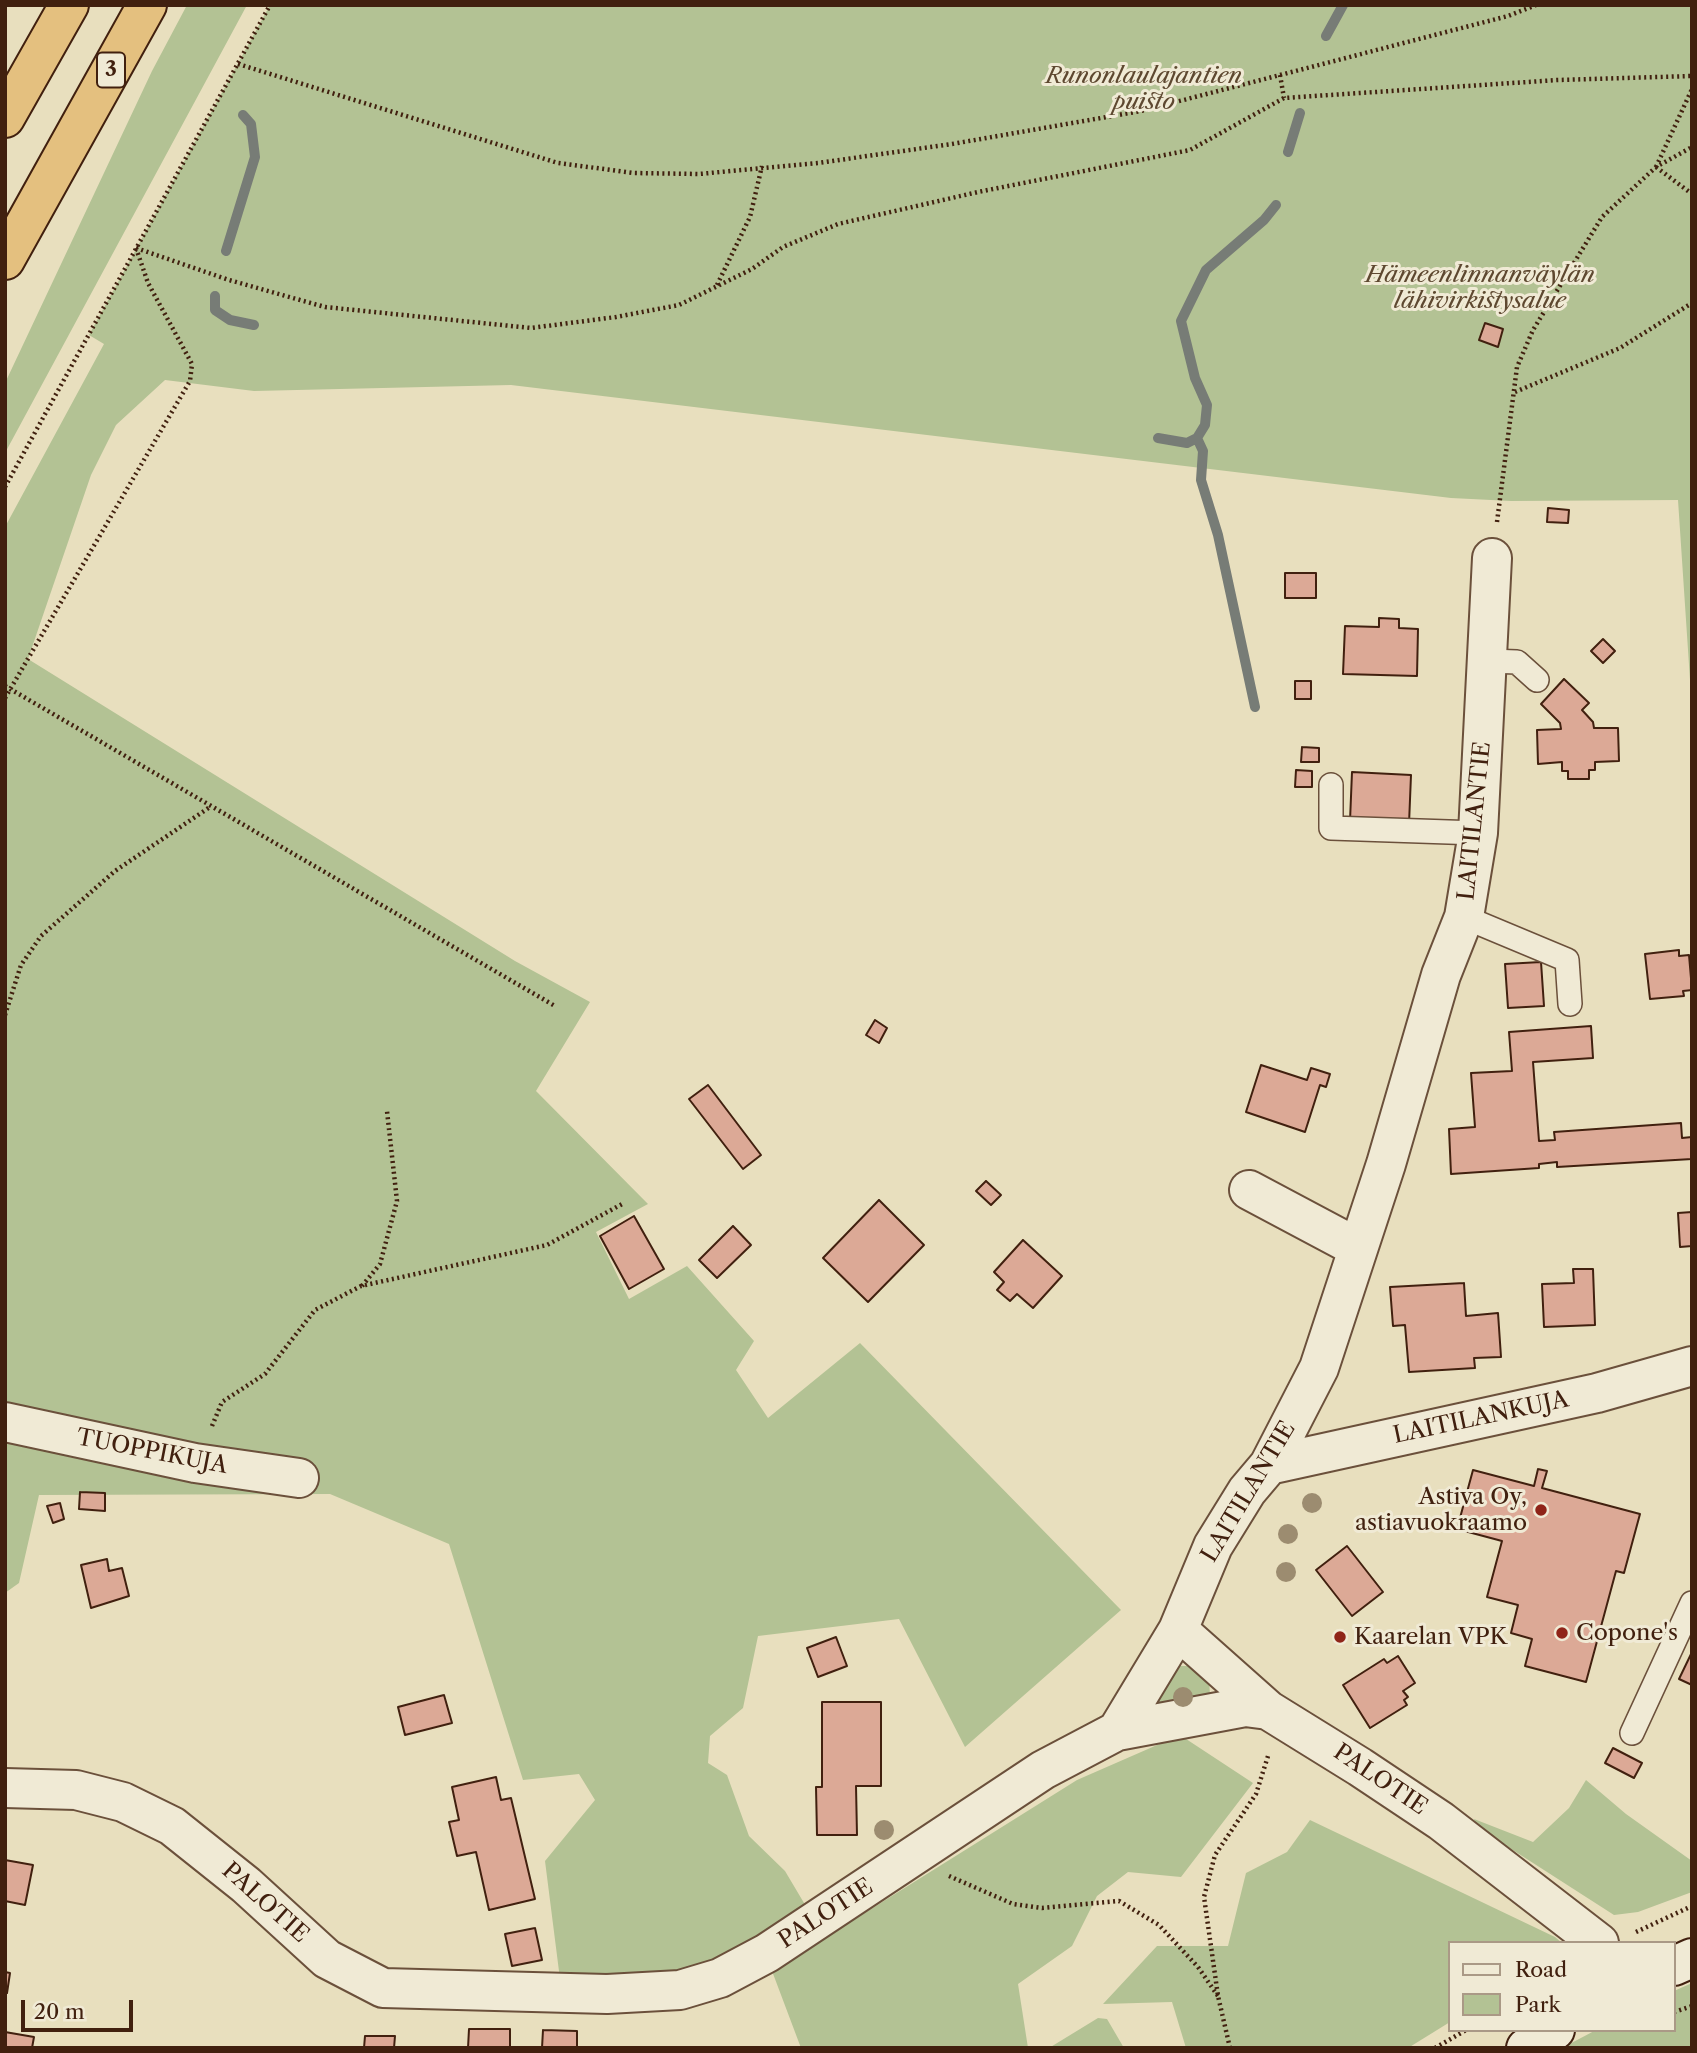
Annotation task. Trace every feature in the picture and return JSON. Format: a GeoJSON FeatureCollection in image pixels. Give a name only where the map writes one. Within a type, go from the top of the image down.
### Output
{"type":"FeatureCollection","features":[{"type":"Feature","properties":{"kind":"highway"},"geometry":{"type":"LineString","coordinates":[[5,118],[69,5]]}},
{"type":"Feature","properties":{"kind":"highway","name":"3"},"geometry":{"type":"LineString","coordinates":[[5,260],[147,5]]}},
{"type":"Feature","properties":{"kind":"street","name":"LAITILANTIE"},"geometry":{"type":"LineString","coordinates":[[1117,1731],[1178,1630],[1213,1546],[1247,1491],[1269,1465],[1320,1368],[1441,975],[1464,917],[1478,834],[1489,660],[1492,558]]}},
{"type":"Feature","properties":{"kind":"street"},"geometry":{"type":"LineString","coordinates":[[1249,1190],[1358,1248]]}},
{"type":"Feature","properties":{"kind":"street","name":"LAITILANKUJA"},"geometry":{"type":"LineString","coordinates":[[1269,1465],[1597,1393],[1692,1366]]}},
{"type":"Feature","properties":{"kind":"street","name":"TUOPPIKUJA"},"geometry":{"type":"LineString","coordinates":[[5,1422],[195,1463],[299,1478]]}},
{"type":"Feature","properties":{"kind":"street"},"geometry":{"type":"LineString","coordinates":[[1178,1630],[1268,1710]]}},
{"type":"Feature","properties":{"kind":"street","name":"PALOTIE"},"geometry":{"type":"LineString","coordinates":[[5,1788],[76,1790],[123,1802],[172,1826],[246,1885],[327,1959],[383,1988],[607,1994],[680,1990],[720,1978],[767,1953],[1043,1770],[1117,1731],[1245,1707],[1268,1710],[1441,1821],[1612,1940]]}},
{"type":"Feature","properties":{"kind":"street"},"geometry":{"type":"LineString","coordinates":[[1676,1965],[1692,1958]]}},
{"type":"Feature","properties":{"kind":"street"},"geometry":{"type":"LineString","coordinates":[[1526,2048],[1552,2032]]}},
{"type":"Feature","properties":{"kind":"lane"},"geometry":{"type":"LineString","coordinates":[[1489,660],[1517,662],[1537,680]]}},
{"type":"Feature","properties":{"kind":"lane"},"geometry":{"type":"LineString","coordinates":[[1331,785],[1331,828],[1478,834]]}},
{"type":"Feature","properties":{"kind":"lane"},"geometry":{"type":"LineString","coordinates":[[1464,917],[1567,960],[1570,1004]]}},
{"type":"Feature","properties":{"kind":"lane"},"geometry":{"type":"LineString","coordinates":[[1632,1733],[1692,1603]]}},
{"type":"Feature","properties":{"kind":"path"},"geometry":{"type":"LineString","coordinates":[[5,486],[270,5]]}},
{"type":"Feature","properties":{"kind":"path"},"geometry":{"type":"LineString","coordinates":[[238,64],[558,163],[635,173],[699,174],[762,166],[818,163],[952,144],[1127,114],[1508,16],[1536,5]]}},
{"type":"Feature","properties":{"kind":"path"},"geometry":{"type":"LineString","coordinates":[[1280,75],[1284,98]]}},
{"type":"Feature","properties":{"kind":"path"},"geometry":{"type":"LineString","coordinates":[[136,248],[229,280],[325,307],[531,328],[616,317],[679,305],[752,269],[783,247],[838,224],[978,192],[1190,150],[1284,98],[1558,80],[1692,76]]}},
{"type":"Feature","properties":{"kind":"path"},"geometry":{"type":"LineString","coordinates":[[1656,167],[1692,89]]}},
{"type":"Feature","properties":{"kind":"path"},"geometry":{"type":"LineString","coordinates":[[1492,558],[1517,367],[1533,330],[1602,216],[1656,167],[1692,147]]}},
{"type":"Feature","properties":{"kind":"path"},"geometry":{"type":"LineString","coordinates":[[716,286],[750,217],[762,166]]}},
{"type":"Feature","properties":{"kind":"path"},"geometry":{"type":"LineString","coordinates":[[1656,167],[1692,194]]}},
{"type":"Feature","properties":{"kind":"path"},"geometry":{"type":"LineString","coordinates":[[5,698],[190,380],[192,364],[148,283],[136,248]]}},
{"type":"Feature","properties":{"kind":"path"},"geometry":{"type":"LineString","coordinates":[[1514,392],[1620,348],[1692,303]]}},
{"type":"Feature","properties":{"kind":"path"},"geometry":{"type":"LineString","coordinates":[[5,686],[555,1006]]}},
{"type":"Feature","properties":{"kind":"path"},"geometry":{"type":"LineString","coordinates":[[5,1015],[21,965],[41,936],[83,896],[115,871],[210,807]]}},
{"type":"Feature","properties":{"kind":"path"},"geometry":{"type":"LineString","coordinates":[[361,1286],[380,1264],[397,1201],[387,1111]]}},
{"type":"Feature","properties":{"kind":"path"},"geometry":{"type":"LineString","coordinates":[[195,1463],[222,1402],[265,1374],[315,1310],[361,1286],[547,1245],[624,1203]]}},
{"type":"Feature","properties":{"kind":"path"},"geometry":{"type":"LineString","coordinates":[[1230,2048],[1204,1897],[1215,1855],[1234,1822],[1256,1794],[1264,1773],[1270,1748],[1268,1710]]}},
{"type":"Feature","properties":{"kind":"path"},"geometry":{"type":"LineString","coordinates":[[905,1862],[933,1869],[1013,1904],[1042,1908],[1119,1901],[1159,1925],[1198,1967],[1219,1996]]}},
{"type":"Feature","properties":{"kind":"path"},"geometry":{"type":"LineString","coordinates":[[1612,1940],[1692,1906]]}},
{"type":"Feature","properties":{"kind":"path"},"geometry":{"type":"LineString","coordinates":[[1435,2048],[1463,2032]]}},
{"type":"Feature","properties":{"kind":"green space"},"geometry":{"type":"Polygon","coordinates":[[[187,5],[247,5],[5,453],[5,383],[152,71],[187,5]]]}},
{"type":"Feature","properties":{"kind":"green space"},"geometry":{"type":"Polygon","coordinates":[[[270,5],[1692,5],[1692,710],[1678,500],[1511,501],[1451,498],[511,385],[254,391],[165,380],[116,425],[91,475],[28,659],[515,961],[590,1002],[536,1091],[648,1204],[596,1232],[629,1299],[687,1266],[754,1341],[736,1370],[768,1418],[860,1343],[1121,1610],[965,1747],[899,1619],[758,1636],[743,1708],[710,1736],[708,1763],[727,1775],[749,1836],[785,1871],[807,1908],[695,1976],[561,1987],[545,1861],[595,1800],[579,1774],[523,1780],[449,1544],[330,1494],[39,1495],[19,1583],[5,1593],[5,527],[104,344],[89,335],[270,5]]]}},
{"type":"Feature","properties":{"kind":"green space"},"geometry":{"type":"Polygon","coordinates":[[[1175,1666],[1196,1666],[1209,1680],[1210,1695],[1134,1708],[1175,1666]]]}},
{"type":"Feature","properties":{"kind":"green space"},"geometry":{"type":"Polygon","coordinates":[[[1180,1735],[1253,1783],[1181,1877],[1128,1872],[1097,1896],[1072,1946],[1018,1984],[1028,2048],[801,2048],[772,1971],[1077,1780],[1180,1735]]]}},
{"type":"Feature","properties":{"kind":"green space"},"geometry":{"type":"Polygon","coordinates":[[[1586,1780],[1626,1814],[1692,1861],[1692,1892],[1638,1912],[1614,1915],[1477,1827],[1474,1819],[1533,1842],[1569,1808],[1586,1780]]]}},
{"type":"Feature","properties":{"kind":"green space"},"geometry":{"type":"Polygon","coordinates":[[[1310,1820],[1560,1941],[1448,1941],[1448,2023],[1408,2048],[1186,2048],[1172,2002],[1103,2004],[1157,1946],[1228,1946],[1246,1873],[1287,1852],[1310,1820]]]}},
{"type":"Feature","properties":{"kind":"green space"},"geometry":{"type":"Polygon","coordinates":[[[1692,1983],[1692,2048],[1562,2048],[1592,2032],[1676,2032],[1676,1990],[1692,1983]]]}},
{"type":"Feature","properties":{"kind":"green space"},"geometry":{"type":"Polygon","coordinates":[[[1098,2018],[1107,2019],[1124,2048],[1049,2048],[1098,2018]]]}},
{"type":"Feature","properties":{"kind":"building"},"geometry":{"type":"Polygon","coordinates":[[[1485,323],[1503,329],[1498,347],[1479,340],[1485,323]]]}},
{"type":"Feature","properties":{"kind":"building"},"geometry":{"type":"Polygon","coordinates":[[[1548,508],[1569,510],[1568,523],[1547,522],[1548,508]]]}},
{"type":"Feature","properties":{"kind":"building"},"geometry":{"type":"Polygon","coordinates":[[[1285,573],[1316,573],[1316,598],[1285,598],[1285,573]]]}},
{"type":"Feature","properties":{"kind":"building"},"geometry":{"type":"Polygon","coordinates":[[[1379,618],[1399,619],[1399,628],[1418,629],[1417,676],[1343,674],[1345,626],[1379,627],[1379,618]]]}},
{"type":"Feature","properties":{"kind":"building"},"geometry":{"type":"Polygon","coordinates":[[[1603,639],[1615,651],[1603,663],[1591,651],[1603,639]]]}},
{"type":"Feature","properties":{"kind":"building"},"geometry":{"type":"Polygon","coordinates":[[[1564,679],[1589,703],[1582,710],[1593,722],[1594,728],[1618,728],[1619,761],[1595,762],[1595,770],[1589,770],[1589,779],[1568,779],[1568,771],[1562,771],[1562,762],[1538,764],[1537,730],[1561,729],[1560,723],[1541,704],[1564,679]]]}},
{"type":"Feature","properties":{"kind":"building"},"geometry":{"type":"Polygon","coordinates":[[[1295,681],[1311,681],[1311,699],[1295,699],[1295,681]]]}},
{"type":"Feature","properties":{"kind":"building"},"geometry":{"type":"Polygon","coordinates":[[[1302,747],[1319,748],[1319,762],[1301,762],[1302,747]]]}},
{"type":"Feature","properties":{"kind":"building"},"geometry":{"type":"Polygon","coordinates":[[[1296,770],[1312,771],[1312,787],[1295,787],[1296,770]]]}},
{"type":"Feature","properties":{"kind":"building"},"geometry":{"type":"Polygon","coordinates":[[[1352,772],[1411,775],[1409,824],[1350,821],[1352,772]]]}},
{"type":"Feature","properties":{"kind":"building"},"geometry":{"type":"Polygon","coordinates":[[[1679,950],[1679,956],[1689,955],[1692,990],[1683,991],[1684,996],[1650,999],[1645,954],[1679,950]]]}},
{"type":"Feature","properties":{"kind":"building"},"geometry":{"type":"Polygon","coordinates":[[[1541,962],[1544,1006],[1508,1008],[1505,964],[1541,962]]]}},
{"type":"Feature","properties":{"kind":"building"},"geometry":{"type":"Polygon","coordinates":[[[875,1020],[887,1028],[879,1043],[866,1035],[875,1020]]]}},
{"type":"Feature","properties":{"kind":"building"},"geometry":{"type":"Polygon","coordinates":[[[1591,1026],[1593,1058],[1533,1062],[1539,1141],[1555,1140],[1554,1132],[1681,1123],[1682,1138],[1692,1137],[1692,1159],[1557,1167],[1557,1162],[1539,1164],[1539,1168],[1451,1174],[1449,1129],[1475,1127],[1471,1073],[1512,1071],[1509,1032],[1591,1026]]]}},
{"type":"Feature","properties":{"kind":"building"},"geometry":{"type":"Polygon","coordinates":[[[1261,1065],[1307,1080],[1311,1068],[1330,1074],[1326,1087],[1320,1085],[1305,1132],[1246,1112],[1261,1065]]]}},
{"type":"Feature","properties":{"kind":"building"},"geometry":{"type":"Polygon","coordinates":[[[708,1085],[761,1155],[743,1169],[689,1099],[708,1085]]]}},
{"type":"Feature","properties":{"kind":"building"},"geometry":{"type":"Polygon","coordinates":[[[986,1181],[1001,1195],[991,1205],[976,1191],[986,1181]]]}},
{"type":"Feature","properties":{"kind":"building"},"geometry":{"type":"Polygon","coordinates":[[[879,1200],[924,1245],[868,1302],[823,1258],[879,1200]]]}},
{"type":"Feature","properties":{"kind":"building"},"geometry":{"type":"Polygon","coordinates":[[[1692,1212],[1692,1246],[1680,1247],[1678,1213],[1692,1212]]]}},
{"type":"Feature","properties":{"kind":"building"},"geometry":{"type":"Polygon","coordinates":[[[634,1216],[664,1269],[629,1289],[600,1236],[634,1216]]]}},
{"type":"Feature","properties":{"kind":"building"},"geometry":{"type":"Polygon","coordinates":[[[733,1226],[751,1245],[717,1278],[699,1260],[733,1226]]]}},
{"type":"Feature","properties":{"kind":"building"},"geometry":{"type":"Polygon","coordinates":[[[1023,1240],[1062,1276],[1033,1308],[1017,1294],[1010,1301],[997,1290],[1004,1282],[994,1272],[1023,1240]]]}},
{"type":"Feature","properties":{"kind":"building"},"geometry":{"type":"Polygon","coordinates":[[[1573,1269],[1593,1269],[1595,1325],[1544,1327],[1542,1284],[1574,1283],[1573,1269]]]}},
{"type":"Feature","properties":{"kind":"building"},"geometry":{"type":"Polygon","coordinates":[[[1464,1283],[1466,1316],[1498,1313],[1501,1357],[1474,1358],[1475,1368],[1409,1372],[1405,1325],[1393,1326],[1390,1287],[1464,1283]]]}},
{"type":"Feature","properties":{"kind":"building"},"geometry":{"type":"Polygon","coordinates":[[[1538,1469],[1547,1471],[1542,1488],[1640,1514],[1624,1573],[1616,1571],[1586,1682],[1525,1666],[1532,1639],[1511,1633],[1518,1605],[1487,1597],[1502,1541],[1457,1529],[1473,1470],[1534,1486],[1538,1469]]]}},
{"type":"Feature","properties":{"kind":"building"},"geometry":{"type":"Polygon","coordinates":[[[80,1492],[105,1493],[105,1511],[79,1509],[80,1492]]]}},
{"type":"Feature","properties":{"kind":"building"},"geometry":{"type":"Polygon","coordinates":[[[60,1503],[64,1519],[53,1523],[47,1506],[60,1503]]]}},
{"type":"Feature","properties":{"kind":"building"},"geometry":{"type":"Polygon","coordinates":[[[1347,1546],[1383,1592],[1352,1616],[1316,1570],[1347,1546]]]}},
{"type":"Feature","properties":{"kind":"building"},"geometry":{"type":"Polygon","coordinates":[[[107,1559],[109,1571],[122,1568],[129,1596],[91,1608],[81,1565],[107,1559]]]}},
{"type":"Feature","properties":{"kind":"building"},"geometry":{"type":"Polygon","coordinates":[[[836,1637],[847,1666],[818,1677],[807,1648],[836,1637]]]}},
{"type":"Feature","properties":{"kind":"building"},"geometry":{"type":"Polygon","coordinates":[[[1692,1652],[1692,1685],[1679,1679],[1692,1652]]]}},
{"type":"Feature","properties":{"kind":"building"},"geometry":{"type":"Polygon","coordinates":[[[1398,1656],[1415,1683],[1403,1691],[1408,1697],[1404,1700],[1407,1705],[1370,1728],[1343,1685],[1384,1659],[1387,1663],[1398,1656]]]}},
{"type":"Feature","properties":{"kind":"building"},"geometry":{"type":"Polygon","coordinates":[[[444,1695],[452,1723],[405,1735],[398,1707],[444,1695]]]}},
{"type":"Feature","properties":{"kind":"building"},"geometry":{"type":"Polygon","coordinates":[[[822,1702],[881,1702],[881,1786],[856,1786],[857,1835],[817,1835],[816,1787],[822,1787],[822,1702]]]}},
{"type":"Feature","properties":{"kind":"building"},"geometry":{"type":"Polygon","coordinates":[[[1613,1748],[1642,1763],[1634,1778],[1605,1763],[1613,1748]]]}},
{"type":"Feature","properties":{"kind":"building"},"geometry":{"type":"Polygon","coordinates":[[[496,1777],[501,1800],[511,1798],[535,1899],[489,1910],[476,1852],[457,1856],[449,1822],[459,1820],[452,1787],[496,1777]]]}},
{"type":"Feature","properties":{"kind":"building"},"geometry":{"type":"Polygon","coordinates":[[[5,1860],[33,1865],[25,1905],[5,1901],[5,1860]]]}},
{"type":"Feature","properties":{"kind":"building"},"geometry":{"type":"Polygon","coordinates":[[[535,1928],[542,1960],[512,1966],[505,1934],[535,1928]]]}},
{"type":"Feature","properties":{"kind":"building"},"geometry":{"type":"Polygon","coordinates":[[[5,1972],[10,1973],[7,1993],[5,1993],[5,1972]]]}},
{"type":"Feature","properties":{"kind":"building"},"geometry":{"type":"Polygon","coordinates":[[[469,2029],[510,2029],[510,2048],[468,2048],[469,2029]]]}},
{"type":"Feature","properties":{"kind":"building"},"geometry":{"type":"Polygon","coordinates":[[[543,2030],[577,2031],[577,2048],[542,2048],[543,2030]]]}},
{"type":"Feature","properties":{"kind":"building"},"geometry":{"type":"Polygon","coordinates":[[[5,2032],[34,2037],[32,2048],[5,2048],[5,2032]]]}},
{"type":"Feature","properties":{"kind":"building"},"geometry":{"type":"Polygon","coordinates":[[[365,2036],[395,2036],[394,2048],[364,2048],[365,2036]]]}},
{"type":"Feature","properties":{"kind":"waterway"},"geometry":{"type":"LineString","coordinates":[[1326,36],[1343,5]]}},
{"type":"Feature","properties":{"kind":"waterway"},"geometry":{"type":"LineString","coordinates":[[1288,152],[1300,113]]}},
{"type":"Feature","properties":{"kind":"waterway"},"geometry":{"type":"LineString","coordinates":[[226,251],[255,157],[251,124],[243,115]]}},
{"type":"Feature","properties":{"kind":"waterway"},"geometry":{"type":"LineString","coordinates":[[1158,438],[1187,443],[1197,438],[1205,425],[1207,405],[1195,378],[1181,321],[1206,270],[1264,220],[1276,205]]}},
{"type":"Feature","properties":{"kind":"waterway"},"geometry":{"type":"LineString","coordinates":[[215,296],[215,310],[230,320],[254,325]]}},
{"type":"Feature","properties":{"kind":"waterway"},"geometry":{"type":"LineString","coordinates":[[1197,438],[1203,451],[1201,480],[1218,535],[1255,707]]}},
{"type":"Feature","properties":{"kind":"place","name":"Astiva Oy, astiavuokraamo"},"geometry":{"type":"Point","coordinates":[1541,1510]}},
{"type":"Feature","properties":{"kind":"place","name":"Copone's"},"geometry":{"type":"Point","coordinates":[1562,1633]}},
{"type":"Feature","properties":{"kind":"place","name":"Kaarelan VPK"},"geometry":{"type":"Point","coordinates":[1340,1637]}},
{"type":"Feature","properties":{"kind":"park label","name":"Runonlaulajantien puisto"},"geometry":{"type":"Point","coordinates":[1144,89]}},
{"type":"Feature","properties":{"kind":"park label","name":"Hämeenlinnanväylän lähivirkistysalue"},"geometry":{"type":"Point","coordinates":[1480,288]}}]}
